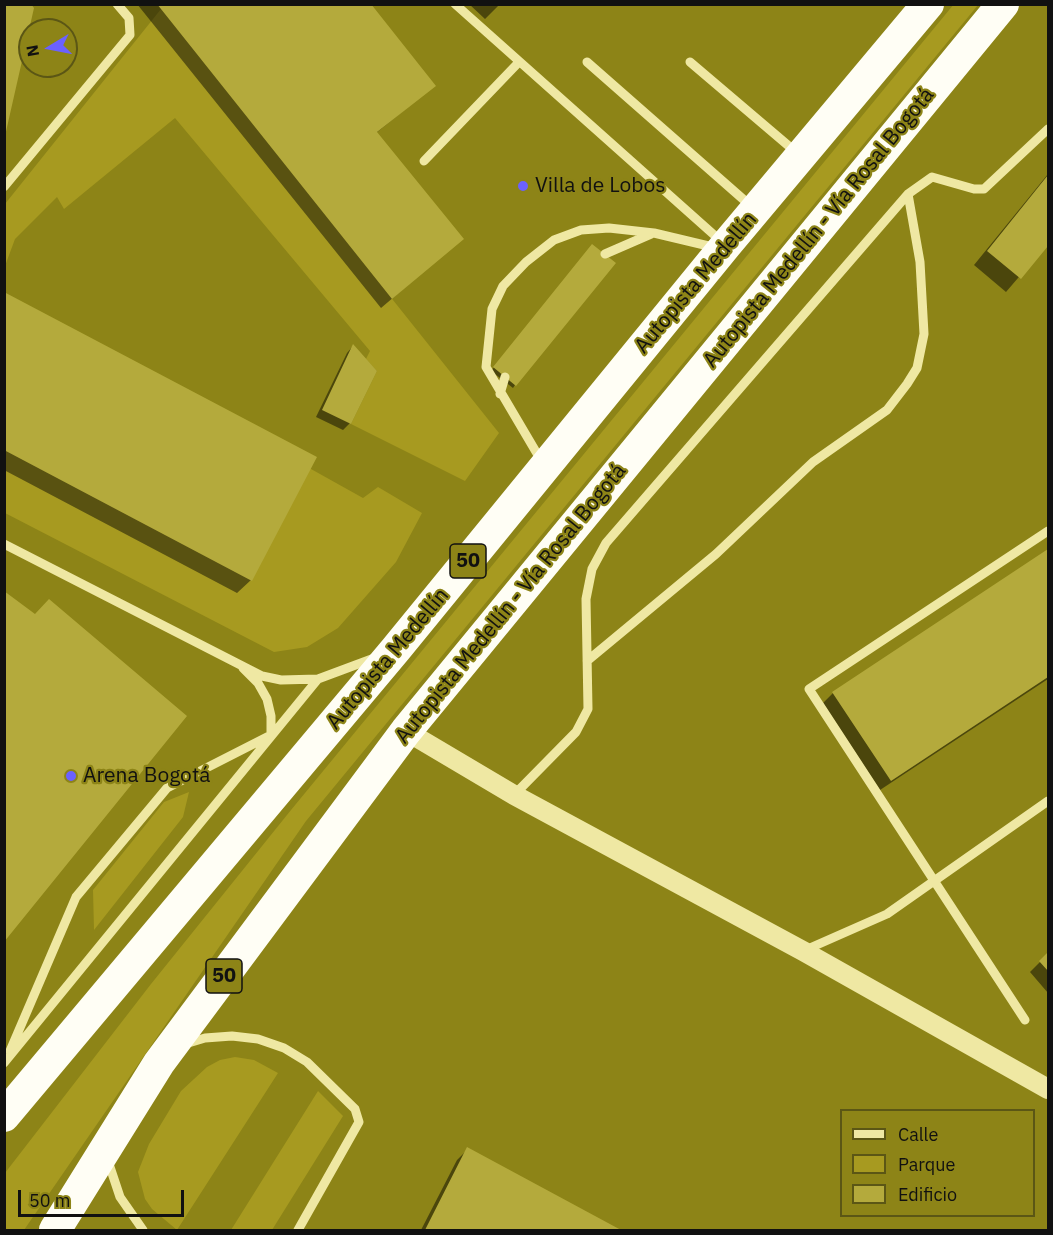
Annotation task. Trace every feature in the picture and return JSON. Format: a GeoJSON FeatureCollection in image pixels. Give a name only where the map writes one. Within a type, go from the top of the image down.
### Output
{"type":"FeatureCollection","features":[{"type":"Feature","properties":{"kind":"highway","name":"Autopista Medellín"},"geometry":{"type":"LineString","coordinates":[[4,1116],[396,649],[724,247],[928,4]]}},
{"type":"Feature","properties":{"kind":"highway","name":"Autopista Medellín - Vía Rosal Bogotá"},"geometry":{"type":"LineString","coordinates":[[55,1230],[159,1063],[406,731],[1003,4]]}},
{"type":"Feature","properties":{"kind":"street"},"geometry":{"type":"LineString","coordinates":[[406,731],[514,795],[803,951],[1048,1089]]}},
{"type":"Feature","properties":{"kind":"lane"},"geometry":{"type":"LineString","coordinates":[[4,187],[130,35],[129,18],[117,4]]}},
{"type":"Feature","properties":{"kind":"lane"},"geometry":{"type":"LineString","coordinates":[[455,4],[724,247]]}},
{"type":"Feature","properties":{"kind":"lane"},"geometry":{"type":"LineString","coordinates":[[424,161],[519,62]]}},
{"type":"Feature","properties":{"kind":"lane"},"geometry":{"type":"LineString","coordinates":[[587,62],[756,211]]}},
{"type":"Feature","properties":{"kind":"lane"},"geometry":{"type":"LineString","coordinates":[[690,62],[801,157]]}},
{"type":"Feature","properties":{"kind":"lane"},"geometry":{"type":"LineString","coordinates":[[514,795],[576,732],[588,710],[586,599],[592,569],[606,543],[908,194],[932,177],[974,189],[984,189],[1048,129]]}},
{"type":"Feature","properties":{"kind":"lane"},"geometry":{"type":"LineString","coordinates":[[587,661],[716,554],[813,462],[887,410],[907,384],[917,368],[924,334],[920,262],[908,194]]}},
{"type":"Feature","properties":{"kind":"lane"},"geometry":{"type":"LineString","coordinates":[[544,467],[486,367],[492,309],[503,286],[526,262],[554,240],[580,230],[609,228],[654,233],[724,247]]}},
{"type":"Feature","properties":{"kind":"lane"},"geometry":{"type":"LineString","coordinates":[[605,254],[654,233]]}},
{"type":"Feature","properties":{"kind":"lane"},"geometry":{"type":"LineString","coordinates":[[500,394],[505,376]]}},
{"type":"Feature","properties":{"kind":"lane"},"geometry":{"type":"LineString","coordinates":[[1024,1020],[808,689],[1048,531]]}},
{"type":"Feature","properties":{"kind":"lane"},"geometry":{"type":"LineString","coordinates":[[4,544],[243,668],[271,679],[318,679],[396,649]]}},
{"type":"Feature","properties":{"kind":"lane"},"geometry":{"type":"LineString","coordinates":[[243,668],[258,683],[267,699],[272,716],[271,735]]}},
{"type":"Feature","properties":{"kind":"lane"},"geometry":{"type":"LineString","coordinates":[[5,1062],[318,679]]}},
{"type":"Feature","properties":{"kind":"lane"},"geometry":{"type":"LineString","coordinates":[[5,1062],[76,897],[166,788],[271,735]]}},
{"type":"Feature","properties":{"kind":"lane"},"geometry":{"type":"LineString","coordinates":[[803,951],[888,914],[1048,801]]}},
{"type":"Feature","properties":{"kind":"lane"},"geometry":{"type":"LineString","coordinates":[[159,1063],[179,1046],[205,1038],[232,1036],[258,1039],[284,1048],[307,1062],[355,1109],[359,1122],[298,1230]]}},
{"type":"Feature","properties":{"kind":"lane"},"geometry":{"type":"LineString","coordinates":[[106,1146],[110,1171],[120,1197],[142,1230]]}},
{"type":"Feature","properties":{"kind":"green space"},"geometry":{"type":"Polygon","coordinates":[[[954,4],[978,5],[306,821],[24,1230],[5,1230],[5,1173],[151,984],[291,810],[954,4]]]}},
{"type":"Feature","properties":{"kind":"green space"},"geometry":{"type":"Polygon","coordinates":[[[161,9],[499,433],[465,481],[351,424],[377,371],[366,359],[370,351],[175,118],[64,209],[57,197],[15,239],[5,266],[5,204],[161,9]]]}},
{"type":"Feature","properties":{"kind":"green space"},"geometry":{"type":"Polygon","coordinates":[[[4,450],[311,469],[363,498],[378,487],[422,513],[396,562],[338,628],[307,647],[274,652],[5,513],[4,450]]]}},
{"type":"Feature","properties":{"kind":"green space"},"geometry":{"type":"Polygon","coordinates":[[[189,792],[183,817],[94,930],[93,890],[164,802],[189,792]]]}},
{"type":"Feature","properties":{"kind":"green space"},"geometry":{"type":"Polygon","coordinates":[[[235,1057],[254,1060],[278,1073],[177,1230],[152,1209],[145,1199],[138,1172],[149,1144],[181,1091],[207,1067],[220,1060],[235,1057]]]}},
{"type":"Feature","properties":{"kind":"green space"},"geometry":{"type":"Polygon","coordinates":[[[318,1091],[343,1116],[272,1230],[231,1230],[318,1091]]]}},
{"type":"Feature","properties":{"kind":"building"},"geometry":{"type":"Polygon","coordinates":[[[4,4],[31,4],[34,8],[32,18],[18,18],[18,78],[5,136],[4,4]]]}},
{"type":"Feature","properties":{"kind":"building"},"geometry":{"type":"Polygon","coordinates":[[[157,4],[371,4],[436,86],[377,132],[464,239],[392,299],[157,4]]]}},
{"type":"Feature","properties":{"kind":"building"},"geometry":{"type":"Polygon","coordinates":[[[1048,175],[1048,246],[1021,279],[987,251],[1048,175]]]}},
{"type":"Feature","properties":{"kind":"building"},"geometry":{"type":"Polygon","coordinates":[[[592,244],[616,263],[516,386],[493,367],[592,244]]]}},
{"type":"Feature","properties":{"kind":"building"},"geometry":{"type":"Polygon","coordinates":[[[4,292],[317,457],[252,581],[4,450],[4,292]]]}},
{"type":"Feature","properties":{"kind":"building"},"geometry":{"type":"Polygon","coordinates":[[[353,344],[377,371],[351,424],[322,410],[353,344]]]}},
{"type":"Feature","properties":{"kind":"building"},"geometry":{"type":"Polygon","coordinates":[[[1048,549],[1048,677],[891,781],[832,692],[1048,549]]]}},
{"type":"Feature","properties":{"kind":"building","name":"Arena Bogotá"},"geometry":{"type":"Polygon","coordinates":[[[4,591],[35,614],[49,599],[187,716],[4,942],[4,591]]]}},
{"type":"Feature","properties":{"kind":"building"},"geometry":{"type":"Polygon","coordinates":[[[1048,952],[1048,971],[1039,961],[1048,952]]]}},
{"type":"Feature","properties":{"kind":"building"},"geometry":{"type":"Polygon","coordinates":[[[467,1147],[621,1230],[425,1230],[467,1147]]]}},
{"type":"Feature","properties":{"kind":"place","name":"Villa de Lobos"},"geometry":{"type":"Point","coordinates":[523,186]}},
{"type":"Feature","properties":{"kind":"place","name":"Arena Bogotá"},"geometry":{"type":"Point","coordinates":[71,776]}}]}
